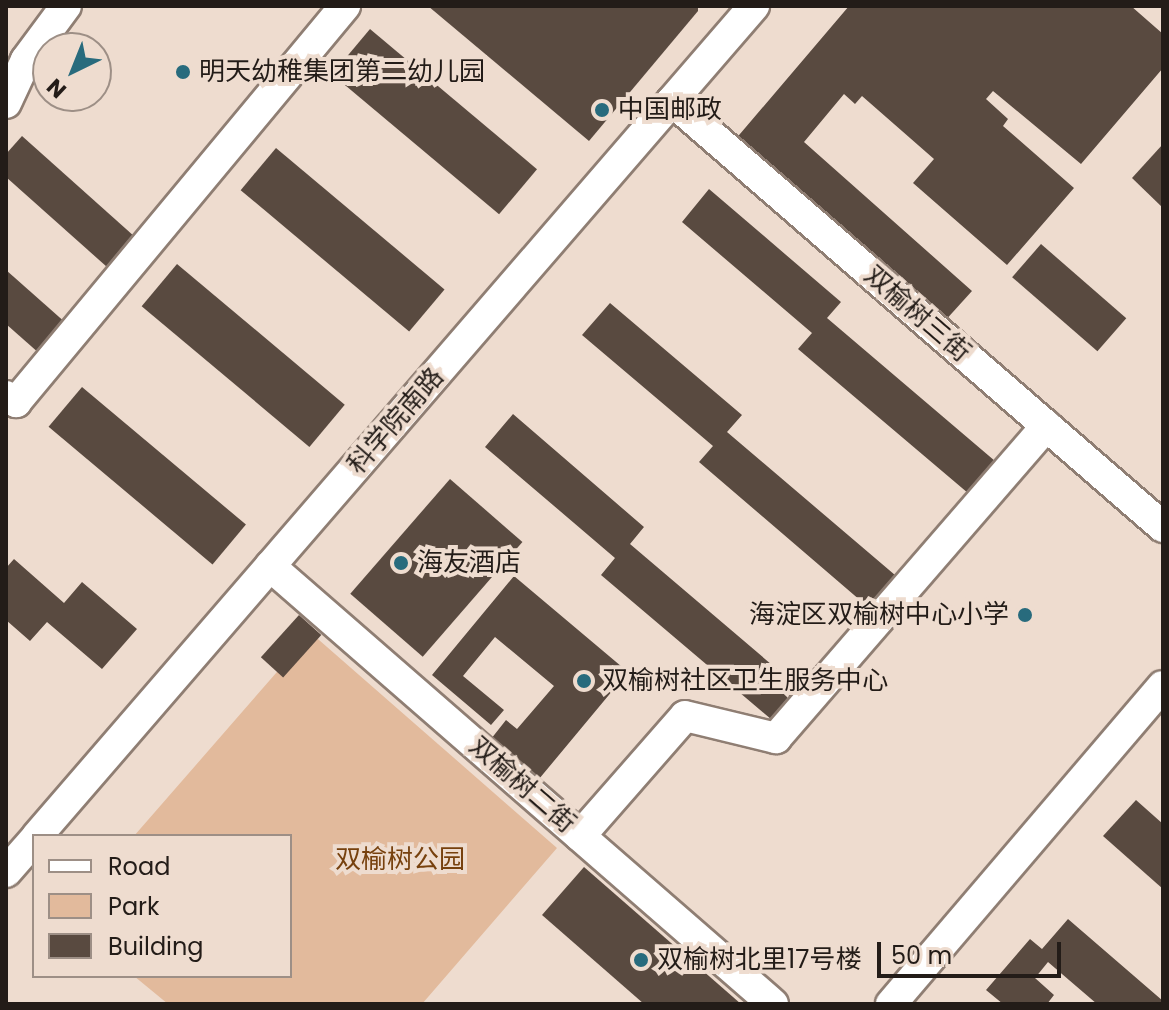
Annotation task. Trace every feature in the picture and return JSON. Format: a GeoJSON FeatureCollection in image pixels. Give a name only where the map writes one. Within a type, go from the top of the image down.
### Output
{"type":"FeatureCollection","features":[{"type":"Feature","properties":{"kind":"street"},"geometry":{"type":"LineString","coordinates":[[6,103],[26,60],[66,6]]}},
{"type":"Feature","properties":{"kind":"street"},"geometry":{"type":"LineString","coordinates":[[6,396],[16,402],[345,6]]}},
{"type":"Feature","properties":{"kind":"street","name":"科学院南路"},"geometry":{"type":"LineString","coordinates":[[39,834],[752,7]]}},
{"type":"Feature","properties":{"kind":"street","name":"双榆树三街"},"geometry":{"type":"LineString","coordinates":[[672,101],[1163,527]]}},
{"type":"Feature","properties":{"kind":"street"},"geometry":{"type":"LineString","coordinates":[[580,836],[685,716],[776,738],[1046,426]]}},
{"type":"Feature","properties":{"kind":"street","name":"双榆树二街"},"geometry":{"type":"LineString","coordinates":[[270,566],[773,1004]]}},
{"type":"Feature","properties":{"kind":"street"},"geometry":{"type":"LineString","coordinates":[[891,1004],[1163,686]]}},
{"type":"Feature","properties":{"kind":"street","name":"科学院南路"},"geometry":{"type":"LineString","coordinates":[[6,872],[32,843]]}},
{"type":"Feature","properties":{"kind":"green space","name":"双榆树公园"},"geometry":{"type":"Polygon","coordinates":[[[311,633],[557,848],[422,1004],[168,1004],[136,978],[292,978],[292,834],[136,834],[311,633]]]}},
{"type":"Feature","properties":{"kind":"building"},"geometry":{"type":"Polygon","coordinates":[[[428,6],[698,6],[698,11],[589,141],[428,6]]]}},
{"type":"Feature","properties":{"kind":"building"},"geometry":{"type":"Polygon","coordinates":[[[849,6],[1131,6],[1163,34],[1163,68],[1081,164],[993,91],[986,99],[1008,119],[1003,126],[1074,188],[1007,265],[913,183],[934,159],[862,96],[855,104],[844,94],[804,142],[972,291],[943,323],[734,141],[849,6]]]}},
{"type":"Feature","properties":{"kind":"building"},"geometry":{"type":"Polygon","coordinates":[[[370,29],[537,169],[499,214],[332,74],[370,29]]]}},
{"type":"Feature","properties":{"kind":"building"},"geometry":{"type":"Polygon","coordinates":[[[22,136],[135,237],[107,267],[6,177],[6,154],[22,136]]]}},
{"type":"Feature","properties":{"kind":"building"},"geometry":{"type":"Polygon","coordinates":[[[1163,144],[1163,208],[1132,178],[1163,144]]]}},
{"type":"Feature","properties":{"kind":"building"},"geometry":{"type":"Polygon","coordinates":[[[276,148],[445,289],[409,332],[241,190],[276,148]]]}},
{"type":"Feature","properties":{"kind":"building"},"geometry":{"type":"Polygon","coordinates":[[[709,189],[841,302],[827,318],[1002,467],[975,499],[798,349],[812,333],[682,222],[709,189]]]}},
{"type":"Feature","properties":{"kind":"building"},"geometry":{"type":"Polygon","coordinates":[[[1041,244],[1126,318],[1097,351],[1012,277],[1041,244]]]}},
{"type":"Feature","properties":{"kind":"building"},"geometry":{"type":"Polygon","coordinates":[[[177,264],[345,405],[309,447],[142,306],[177,264]]]}},
{"type":"Feature","properties":{"kind":"building"},"geometry":{"type":"Polygon","coordinates":[[[6,270],[67,324],[40,354],[6,324],[6,270]]]}},
{"type":"Feature","properties":{"kind":"building"},"geometry":{"type":"Polygon","coordinates":[[[610,303],[742,415],[727,432],[902,581],[875,613],[699,462],[713,446],[582,335],[610,303]]]}},
{"type":"Feature","properties":{"kind":"building"},"geometry":{"type":"Polygon","coordinates":[[[82,387],[246,525],[213,564],[49,427],[82,387]]]}},
{"type":"Feature","properties":{"kind":"building"},"geometry":{"type":"Polygon","coordinates":[[[513,414],[644,527],[630,544],[805,693],[778,725],[601,575],[615,558],[485,447],[513,414]]]}},
{"type":"Feature","properties":{"kind":"building"},"geometry":{"type":"Polygon","coordinates":[[[450,479],[522,542],[423,657],[350,594],[450,479]]]}},
{"type":"Feature","properties":{"kind":"building"},"geometry":{"type":"Polygon","coordinates":[[[14,559],[64,603],[82,582],[137,629],[102,669],[47,622],[30,641],[6,620],[6,568],[14,559]]]}},
{"type":"Feature","properties":{"kind":"building","name":"双榆树社区卫生服务中心"},"geometry":{"type":"Polygon","coordinates":[[[514,576],[628,672],[539,779],[491,739],[506,720],[517,729],[554,686],[495,637],[463,676],[504,710],[491,725],[432,675],[514,576]]]}},
{"type":"Feature","properties":{"kind":"building"},"geometry":{"type":"Polygon","coordinates":[[[299,615],[321,635],[283,677],[261,657],[299,615]]]}},
{"type":"Feature","properties":{"kind":"building"},"geometry":{"type":"Polygon","coordinates":[[[1136,800],[1163,824],[1163,889],[1103,836],[1136,800]]]}},
{"type":"Feature","properties":{"kind":"building","name":"双榆树北里17号楼"},"geometry":{"type":"Polygon","coordinates":[[[584,867],[741,1004],[644,1004],[542,915],[584,867]]]}},
{"type":"Feature","properties":{"kind":"building"},"geometry":{"type":"Polygon","coordinates":[[[1068,919],[1163,1004],[1097,1004],[1048,962],[1035,978],[1054,995],[1047,1004],[1003,1004],[986,990],[1030,939],[1042,949],[1068,919]]]}},
{"type":"Feature","properties":{"kind":"place","name":"明天幼稚集团第二幼儿园"},"geometry":{"type":"Point","coordinates":[183,72]}},
{"type":"Feature","properties":{"kind":"place","name":"中国邮政"},"geometry":{"type":"Point","coordinates":[602,110]}},
{"type":"Feature","properties":{"kind":"place","name":"海友酒店"},"geometry":{"type":"Point","coordinates":[401,563]}},
{"type":"Feature","properties":{"kind":"place","name":"海淀区双榆树中心小学"},"geometry":{"type":"Point","coordinates":[1025,615]}},
{"type":"Feature","properties":{"kind":"place","name":"双榆树社区卫生服务中心"},"geometry":{"type":"Point","coordinates":[584,681]}},
{"type":"Feature","properties":{"kind":"place","name":"双榆树北里17号楼"},"geometry":{"type":"Point","coordinates":[641,960]}}]}
